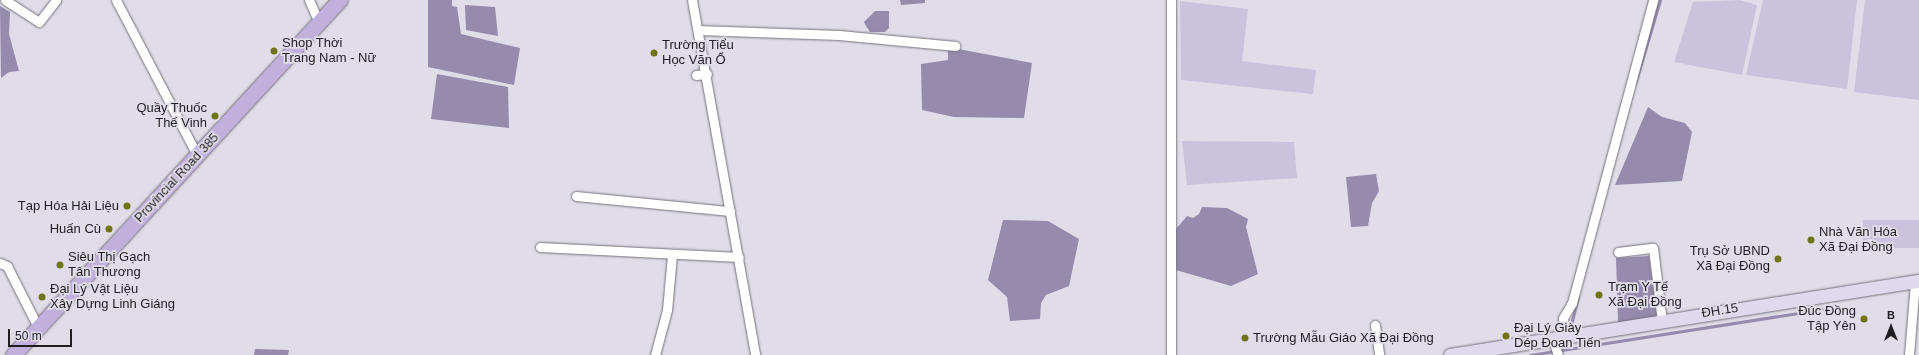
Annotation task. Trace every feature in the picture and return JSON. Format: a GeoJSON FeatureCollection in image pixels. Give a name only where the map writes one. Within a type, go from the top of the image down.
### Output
{"type":"FeatureCollection","features":[{"type":"Feature","properties":{"kind":"main road","name":"Provincial Road 385"},"geometry":{"type":"LineString","coordinates":[[13,355],[198,157],[318,20],[340,0]]}},
{"type":"Feature","properties":{"kind":"main road","name":"ĐH.15"},"geometry":{"type":"LineString","coordinates":[[1450,355],[1557,339],[1602,327],[1662,321],[1683,314],[1917,282]]}},
{"type":"Feature","properties":{"kind":"street"},"geometry":{"type":"LineString","coordinates":[[5,0],[39,22],[56,0]]}},
{"type":"Feature","properties":{"kind":"street"},"geometry":{"type":"LineString","coordinates":[[116,0],[198,157]]}},
{"type":"Feature","properties":{"kind":"street"},"geometry":{"type":"LineString","coordinates":[[309,0],[318,20]]}},
{"type":"Feature","properties":{"kind":"street"},"geometry":{"type":"LineString","coordinates":[[692,0],[707,74],[755,355]]}},
{"type":"Feature","properties":{"kind":"street"},"geometry":{"type":"LineString","coordinates":[[1171,0],[1171,355]]}},
{"type":"Feature","properties":{"kind":"street"},"geometry":{"type":"LineString","coordinates":[[1558,355],[1557,339],[1563,318],[1572,303],[1653,0]]}},
{"type":"Feature","properties":{"kind":"street"},"geometry":{"type":"LineString","coordinates":[[698,30],[839,35],[954,46]]}},
{"type":"Feature","properties":{"kind":"street"},"geometry":{"type":"LineString","coordinates":[[696,75],[707,74]]}},
{"type":"Feature","properties":{"kind":"street"},"geometry":{"type":"LineString","coordinates":[[576,196],[730,211]]}},
{"type":"Feature","properties":{"kind":"street"},"geometry":{"type":"LineString","coordinates":[[540,247],[574,246],[672,255],[738,257]]}},
{"type":"Feature","properties":{"kind":"street"},"geometry":{"type":"LineString","coordinates":[[1618,252],[1653,248],[1662,321]]}},
{"type":"Feature","properties":{"kind":"street"},"geometry":{"type":"LineString","coordinates":[[655,355],[667,310],[672,255]]}},
{"type":"Feature","properties":{"kind":"street"},"geometry":{"type":"LineString","coordinates":[[0,263],[7,266],[38,327]]}},
{"type":"Feature","properties":{"kind":"street"},"geometry":{"type":"LineString","coordinates":[[1909,355],[1917,282]]}},
{"type":"Feature","properties":{"kind":"street"},"geometry":{"type":"LineString","coordinates":[[1374,325],[1379,355]]}},
{"type":"Feature","properties":{"kind":"shaded area"},"geometry":{"type":"Polygon","coordinates":[[[428,0],[452,0],[452,6],[457,7],[461,34],[520,48],[514,85],[428,67],[428,0]]]}},
{"type":"Feature","properties":{"kind":"shaded area"},"geometry":{"type":"Polygon","coordinates":[[[900,0],[925,0],[925,3],[901,5],[900,0]]]}},
{"type":"Feature","properties":{"kind":"shaded area"},"geometry":{"type":"Polygon","coordinates":[[[1739,0],[1757,5],[1742,75],[1674,62],[1693,2],[1739,0]]]}},
{"type":"Feature","properties":{"kind":"shaded area"},"geometry":{"type":"Polygon","coordinates":[[[1763,0],[1857,0],[1847,89],[1746,75],[1763,0]]]}},
{"type":"Feature","properties":{"kind":"shaded area"},"geometry":{"type":"Polygon","coordinates":[[[1865,0],[1919,0],[1919,100],[1854,92],[1865,0]]]}},
{"type":"Feature","properties":{"kind":"shaded area"},"geometry":{"type":"Polygon","coordinates":[[[1180,1],[1248,9],[1242,61],[1316,70],[1313,94],[1181,80],[1180,1]]]}},
{"type":"Feature","properties":{"kind":"shaded area"},"geometry":{"type":"Polygon","coordinates":[[[465,5],[495,7],[498,36],[466,30],[465,5]]]}},
{"type":"Feature","properties":{"kind":"shaded area"},"geometry":{"type":"Polygon","coordinates":[[[0,6],[10,12],[9,34],[19,71],[9,72],[1,78],[0,6]]]}},
{"type":"Feature","properties":{"kind":"shaded area"},"geometry":{"type":"Polygon","coordinates":[[[875,11],[889,11],[889,28],[885,32],[870,32],[864,22],[875,11]]]}},
{"type":"Feature","properties":{"kind":"shaded area"},"geometry":{"type":"Polygon","coordinates":[[[953,48],[1032,63],[1024,118],[954,117],[922,110],[921,64],[948,60],[948,50],[953,48]]]}},
{"type":"Feature","properties":{"kind":"shaded area"},"geometry":{"type":"Polygon","coordinates":[[[437,74],[508,87],[509,128],[431,119],[437,74]]]}},
{"type":"Feature","properties":{"kind":"shaded area"},"geometry":{"type":"Polygon","coordinates":[[[1648,107],[1662,117],[1685,123],[1692,132],[1682,181],[1615,185],[1648,107]]]}},
{"type":"Feature","properties":{"kind":"shaded area"},"geometry":{"type":"Polygon","coordinates":[[[1182,141],[1294,142],[1297,178],[1187,185],[1182,141]]]}},
{"type":"Feature","properties":{"kind":"shaded area"},"geometry":{"type":"Polygon","coordinates":[[[1376,174],[1379,191],[1372,203],[1368,226],[1351,227],[1346,177],[1376,174]]]}},
{"type":"Feature","properties":{"kind":"shaded area"},"geometry":{"type":"Polygon","coordinates":[[[1202,207],[1227,208],[1248,219],[1246,227],[1258,274],[1231,286],[1176,270],[1176,229],[1187,216],[1193,218],[1199,214],[1202,207]]]}},
{"type":"Feature","properties":{"kind":"shaded area"},"geometry":{"type":"Polygon","coordinates":[[[1003,220],[1048,221],[1079,239],[1069,286],[1046,295],[1041,303],[1040,319],[1010,321],[1007,297],[988,280],[1003,220]]]}},
{"type":"Feature","properties":{"kind":"shaded area"},"geometry":{"type":"Polygon","coordinates":[[[1863,220],[1919,220],[1919,248],[1863,248],[1863,220]]]}},
{"type":"Feature","properties":{"kind":"shaded area"},"geometry":{"type":"Polygon","coordinates":[[[1649,256],[1657,317],[1618,322],[1616,258],[1649,256]]]}},
{"type":"Feature","properties":{"kind":"shaded area"},"geometry":{"type":"Polygon","coordinates":[[[255,349],[289,350],[288,355],[254,355],[255,349]]]}},
{"type":"Feature","properties":{"kind":"waterway"},"geometry":{"type":"LineString","coordinates":[[1635,84],[1660,0]]}},
{"type":"Feature","properties":{"kind":"waterway"},"geometry":{"type":"LineString","coordinates":[[1570,329],[1578,297]]}},
{"type":"Feature","properties":{"kind":"waterway"},"geometry":{"type":"LineString","coordinates":[[1530,355],[1831,308]]}},
{"type":"Feature","properties":{"kind":"place","name":"Shop Thời Trang Nam - Nữ"},"geometry":{"type":"Point","coordinates":[274,51]}},
{"type":"Feature","properties":{"kind":"place","name":"Trường Tiểu Học Văn Ổ"},"geometry":{"type":"Point","coordinates":[654,53]}},
{"type":"Feature","properties":{"kind":"place","name":"Quầy Thuốc Thế Vinh"},"geometry":{"type":"Point","coordinates":[215,116]}},
{"type":"Feature","properties":{"kind":"place","name":"Tạp Hóa Hải Liệu"},"geometry":{"type":"Point","coordinates":[127,206]}},
{"type":"Feature","properties":{"kind":"place","name":"Huấn Cù"},"geometry":{"type":"Point","coordinates":[109,229]}},
{"type":"Feature","properties":{"kind":"place","name":"Nhà Văn Hóa Xã Đại Đồng"},"geometry":{"type":"Point","coordinates":[1811,240]}},
{"type":"Feature","properties":{"kind":"place","name":"Trụ Sở UBND Xã Đại Đồng"},"geometry":{"type":"Point","coordinates":[1778,259]}},
{"type":"Feature","properties":{"kind":"place","name":"Siêu Thị Gạch Tân Thương"},"geometry":{"type":"Point","coordinates":[60,265]}},
{"type":"Feature","properties":{"kind":"place","name":"Trạm Y Tế Xã Đại Đồng"},"geometry":{"type":"Point","coordinates":[1599,295]}},
{"type":"Feature","properties":{"kind":"place","name":"Đại Lý Vật Liệu Xây Dựng Linh Giáng"},"geometry":{"type":"Point","coordinates":[42,297]}},
{"type":"Feature","properties":{"kind":"place","name":"Đúc Đồng Tập Yên"},"geometry":{"type":"Point","coordinates":[1864,319]}},
{"type":"Feature","properties":{"kind":"place","name":"Đại Lý Giày Dép Đoan Tiến"},"geometry":{"type":"Point","coordinates":[1506,336]}},
{"type":"Feature","properties":{"kind":"place","name":"Trường Mẫu Giáo Xã Đại Đồng"},"geometry":{"type":"Point","coordinates":[1245,338]}}]}
